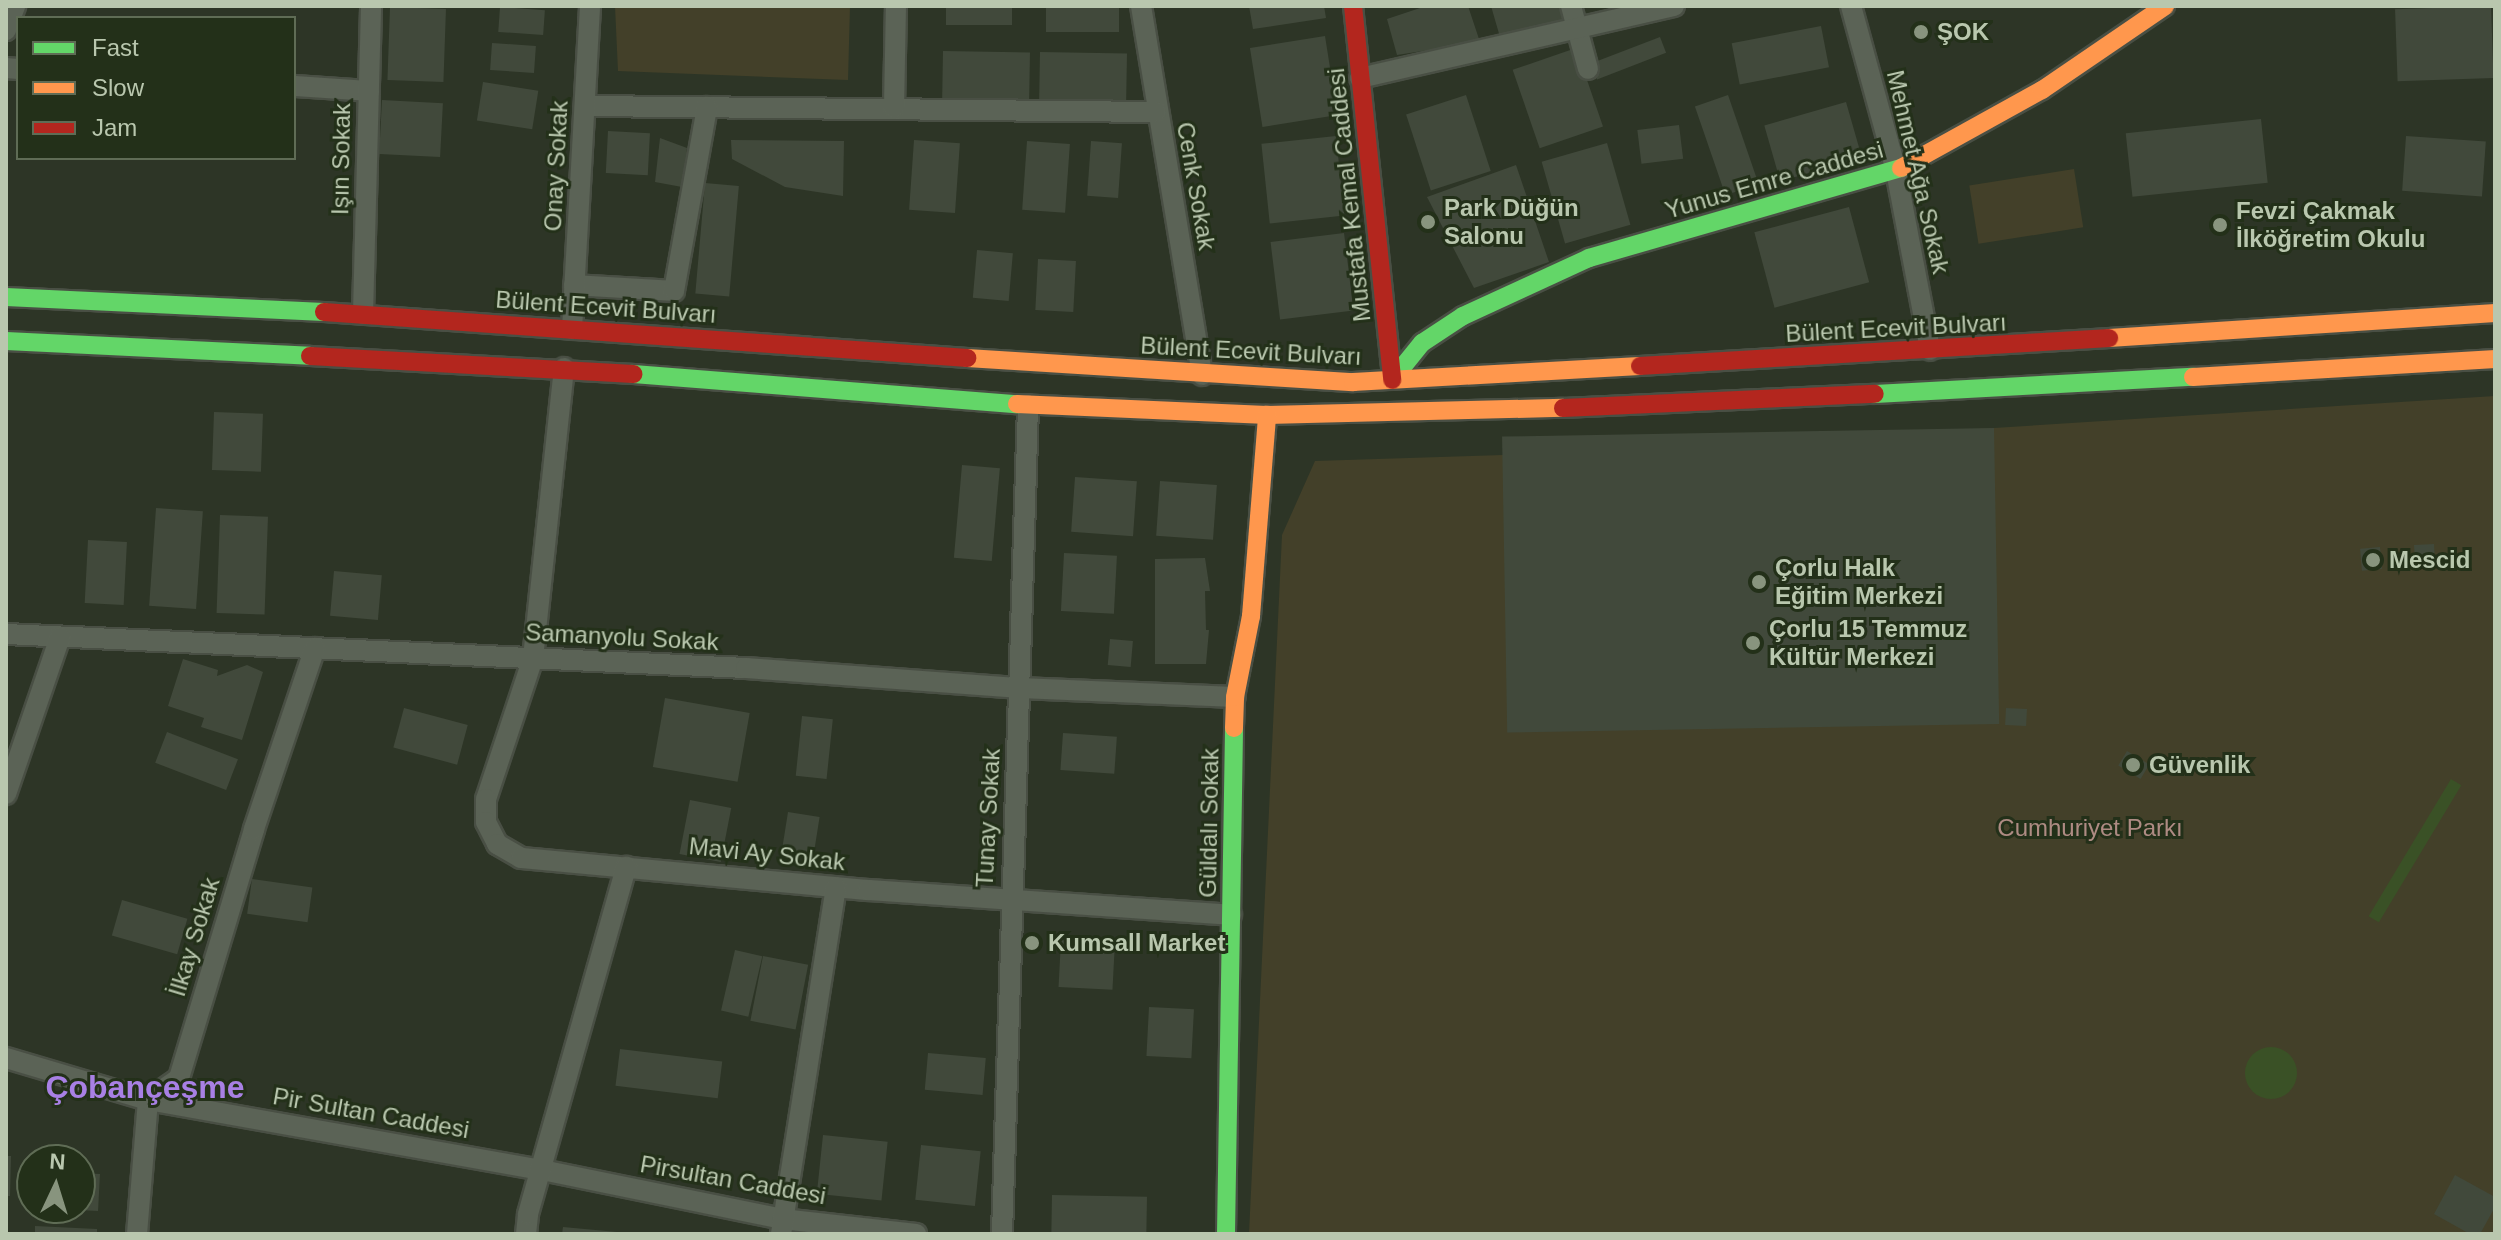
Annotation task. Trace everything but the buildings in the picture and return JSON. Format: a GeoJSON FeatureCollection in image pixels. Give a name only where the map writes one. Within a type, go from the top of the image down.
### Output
{"type":"FeatureCollection","features":[{"type":"Feature","properties":{"kind":"main road","name":"Mustafa Kemal Caddesi"},"geometry":{"type":"LineString","coordinates":[[1353,6],[1394,414]]}},
{"type":"Feature","properties":{"kind":"main road","name":"Yunus Emre Caddesi"},"geometry":{"type":"LineString","coordinates":[[1392,380],[1422,343],[1463,316],[1589,258],[1896,171],[2042,90],[2165,6]]}},
{"type":"Feature","properties":{"kind":"main road","name":"Bülent Ecevit Bulvarı"},"geometry":{"type":"LineString","coordinates":[[6,297],[363,314],[1202,375],[1353,382],[1930,350],[2495,313]]}},
{"type":"Feature","properties":{"kind":"main road"},"geometry":{"type":"LineString","coordinates":[[6,341],[564,368],[1028,405],[1267,415],[1394,414],[1955,391],[2495,359]]}},
{"type":"Feature","properties":{"kind":"main road"},"geometry":{"type":"LineString","coordinates":[[1202,375],[1203,413]]}},
{"type":"Feature","properties":{"kind":"main road"},"geometry":{"type":"LineString","coordinates":[[1202,375],[1267,415]]}},
{"type":"Feature","properties":{"kind":"main road"},"geometry":{"type":"LineString","coordinates":[[1267,415],[1353,382]]}},
{"type":"Feature","properties":{"kind":"main road","name":"Güldalı Sokak"},"geometry":{"type":"LineString","coordinates":[[1226,1234],[1235,697],[1251,616],[1267,415]]}},
{"type":"Feature","properties":{"kind":"street"},"geometry":{"type":"LineString","coordinates":[[6,30],[15,6]]}},
{"type":"Feature","properties":{"kind":"street","name":"Işın Sokak"},"geometry":{"type":"LineString","coordinates":[[363,314],[371,6]]}},
{"type":"Feature","properties":{"kind":"street","name":"Onay Sokak"},"geometry":{"type":"LineString","coordinates":[[572,329],[590,6]]}},
{"type":"Feature","properties":{"kind":"street"},"geometry":{"type":"LineString","coordinates":[[894,108],[896,6]]}},
{"type":"Feature","properties":{"kind":"street","name":"Cenk Sokak"},"geometry":{"type":"LineString","coordinates":[[1141,6],[1156,112],[1202,375]]}},
{"type":"Feature","properties":{"kind":"street"},"geometry":{"type":"LineString","coordinates":[[1571,6],[1588,69]]}},
{"type":"Feature","properties":{"kind":"street"},"geometry":{"type":"LineString","coordinates":[[1360,78],[1674,6]]}},
{"type":"Feature","properties":{"kind":"street","name":"Mehmet Ağa Sokak"},"geometry":{"type":"LineString","coordinates":[[1851,6],[1896,171],[1930,350]]}},
{"type":"Feature","properties":{"kind":"street"},"geometry":{"type":"LineString","coordinates":[[296,86],[369,91]]}},
{"type":"Feature","properties":{"kind":"street"},"geometry":{"type":"LineString","coordinates":[[585,106],[1156,112]]}},
{"type":"Feature","properties":{"kind":"street"},"geometry":{"type":"LineString","coordinates":[[574,285],[674,291],[707,107]]}},
{"type":"Feature","properties":{"kind":"street","name":"Mavi Ay Sokak"},"geometry":{"type":"LineString","coordinates":[[564,368],[533,658],[486,799],[486,822],[497,844],[521,858],[836,887],[1231,915]]}},
{"type":"Feature","properties":{"kind":"street","name":"Tunay Sokak"},"geometry":{"type":"LineString","coordinates":[[1002,1234],[1010,898],[1028,405]]}},
{"type":"Feature","properties":{"kind":"street","name":"Samanyolu Sokak"},"geometry":{"type":"LineString","coordinates":[[6,634],[746,668],[1020,688],[1235,697]]}},
{"type":"Feature","properties":{"kind":"street"},"geometry":{"type":"LineString","coordinates":[[6,794],[60,637]]}},
{"type":"Feature","properties":{"kind":"street","name":"İlkay Sokak"},"geometry":{"type":"LineString","coordinates":[[148,1100],[179,1078],[254,829],[315,648]]}},
{"type":"Feature","properties":{"kind":"street"},"geometry":{"type":"LineString","coordinates":[[526,1234],[528,1214],[626,867]]}},
{"type":"Feature","properties":{"kind":"street"},"geometry":{"type":"LineString","coordinates":[[782,1226],[836,887]]}},
{"type":"Feature","properties":{"kind":"street","name":"Pir Sultan Caddesi"},"geometry":{"type":"LineString","coordinates":[[6,1058],[148,1100],[542,1170]]}},
{"type":"Feature","properties":{"kind":"street"},"geometry":{"type":"LineString","coordinates":[[137,1234],[148,1100]]}},
{"type":"Feature","properties":{"kind":"street","name":"Pirsultan Caddesi"},"geometry":{"type":"LineString","coordinates":[[542,1170],[782,1226],[916,1234]]}},
{"type":"Feature","properties":{"kind":"green space"},"geometry":{"type":"Polygon","coordinates":[[[615,6],[850,6],[848,80],[618,71],[615,6]]]}},
{"type":"Feature","properties":{"kind":"green space"},"geometry":{"type":"Polygon","coordinates":[[[2074,169],[2083,227],[1979,244],[1969,186],[2074,169]]]}},
{"type":"Feature","properties":{"kind":"green space","name":"Cumhuriyet Parkı"},"geometry":{"type":"Polygon","coordinates":[[[2495,396],[2495,1234],[1249,1234],[1282,535],[1315,461],[1503,455],[1994,428],[2495,396]]]}},
{"type":"Feature","properties":{"kind":"shaded area"},"geometry":{"type":"Polygon","coordinates":[[[2451,779],[2461,785],[2379,922],[2369,916],[2451,779]]]}},
{"type":"Feature","properties":{"kind":"shaded area"},"geometry":{"type":"Polygon","coordinates":[[[2271,1047],[2290,1054],[2297,1073],[2290,1092],[2271,1099],[2252,1092],[2245,1073],[2252,1054],[2271,1047]]]}},
{"type":"Feature","properties":{"kind":"traffic: fast"},"geometry":{"type":"LineString","coordinates":[[1392,380],[1422,343],[1463,316],[1589,258],[1901,168]]}},
{"type":"Feature","properties":{"kind":"traffic: fast"},"geometry":{"type":"LineString","coordinates":[[6,297],[324,312]]}},
{"type":"Feature","properties":{"kind":"traffic: fast"},"geometry":{"type":"LineString","coordinates":[[6,341],[310,356]]}},
{"type":"Feature","properties":{"kind":"traffic: fast"},"geometry":{"type":"LineString","coordinates":[[633,374],[1017,404]]}},
{"type":"Feature","properties":{"kind":"traffic: fast"},"geometry":{"type":"LineString","coordinates":[[1875,394],[2193,377]]}},
{"type":"Feature","properties":{"kind":"traffic: fast"},"geometry":{"type":"LineString","coordinates":[[1226,1234],[1234,728]]}},
{"type":"Feature","properties":{"kind":"traffic: slow"},"geometry":{"type":"LineString","coordinates":[[1901,168],[2042,90],[2165,6]]}},
{"type":"Feature","properties":{"kind":"traffic: slow"},"geometry":{"type":"LineString","coordinates":[[2109,338],[2495,313]]}},
{"type":"Feature","properties":{"kind":"traffic: slow"},"geometry":{"type":"LineString","coordinates":[[967,358],[1353,382],[1640,366]]}},
{"type":"Feature","properties":{"kind":"traffic: slow"},"geometry":{"type":"LineString","coordinates":[[2193,377],[2495,359]]}},
{"type":"Feature","properties":{"kind":"traffic: slow"},"geometry":{"type":"LineString","coordinates":[[1017,404],[1267,415],[1563,408]]}},
{"type":"Feature","properties":{"kind":"traffic: slow"},"geometry":{"type":"LineString","coordinates":[[1234,728],[1235,697],[1251,616],[1267,415]]}},
{"type":"Feature","properties":{"kind":"traffic: jam"},"geometry":{"type":"LineString","coordinates":[[1353,6],[1392,380]]}},
{"type":"Feature","properties":{"kind":"traffic: jam"},"geometry":{"type":"LineString","coordinates":[[324,312],[967,358]]}},
{"type":"Feature","properties":{"kind":"traffic: jam"},"geometry":{"type":"LineString","coordinates":[[1640,366],[2109,338]]}},
{"type":"Feature","properties":{"kind":"traffic: jam"},"geometry":{"type":"LineString","coordinates":[[310,356],[633,374]]}},
{"type":"Feature","properties":{"kind":"traffic: jam"},"geometry":{"type":"LineString","coordinates":[[1563,408],[1875,394]]}},
{"type":"Feature","properties":{"kind":"place","name":"ŞOK"},"geometry":{"type":"Point","coordinates":[1921,32]}},
{"type":"Feature","properties":{"kind":"place","name":"Park Düğün Salonu"},"geometry":{"type":"Point","coordinates":[1428,222]}},
{"type":"Feature","properties":{"kind":"place","name":"Fevzi Çakmak İlköğretim Okulu"},"geometry":{"type":"Point","coordinates":[2220,225]}},
{"type":"Feature","properties":{"kind":"place","name":"Mescid"},"geometry":{"type":"Point","coordinates":[2373,560]}},
{"type":"Feature","properties":{"kind":"place","name":"Çorlu Halk Eğitim Merkezi"},"geometry":{"type":"Point","coordinates":[1759,582]}},
{"type":"Feature","properties":{"kind":"place","name":"Çorlu 15 Temmuz Kültür Merkezi"},"geometry":{"type":"Point","coordinates":[1753,643]}},
{"type":"Feature","properties":{"kind":"place","name":"Güvenlik"},"geometry":{"type":"Point","coordinates":[2133,765]}},
{"type":"Feature","properties":{"kind":"place","name":"Kumsall Market"},"geometry":{"type":"Point","coordinates":[1032,943]}},
{"type":"Feature","properties":{"kind":"district","name":"Çobançeşme"},"geometry":{"type":"Point","coordinates":[145,1087]}}]}
